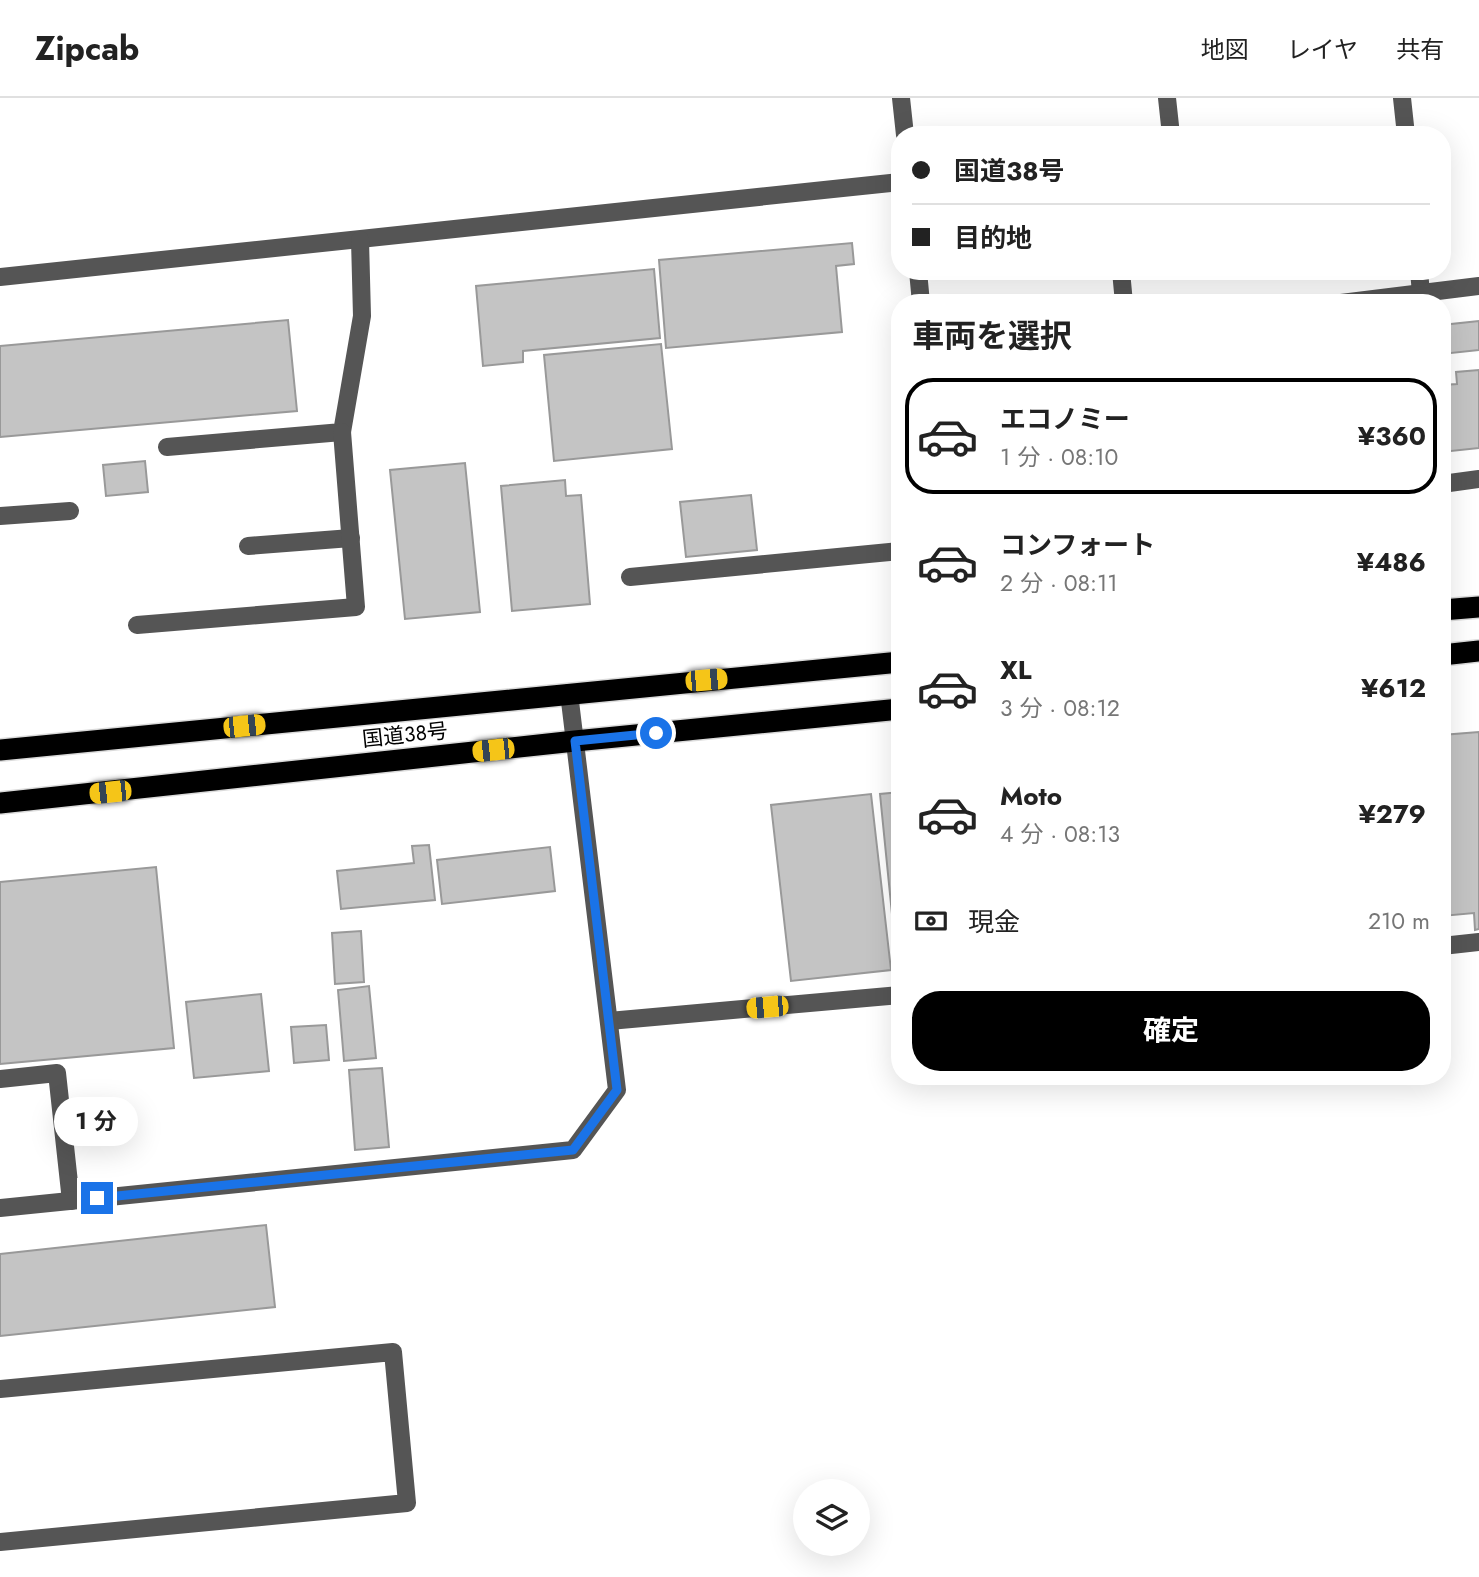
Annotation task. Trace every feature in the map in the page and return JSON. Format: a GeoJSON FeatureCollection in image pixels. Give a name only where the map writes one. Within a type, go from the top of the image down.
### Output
{"type":"FeatureCollection","features":[{"type":"Feature","properties":{"kind":"highway"},"geometry":{"type":"LineString","coordinates":[[1451,609],[1479,607]]}},
{"type":"Feature","properties":{"kind":"highway"},"geometry":{"type":"LineString","coordinates":[[1451,654],[1479,651]]}},
{"type":"Feature","properties":{"kind":"highway","name":"国道38号"},"geometry":{"type":"LineString","coordinates":[[0,750],[891,663]]}},
{"type":"Feature","properties":{"kind":"highway","name":"国道38号"},"geometry":{"type":"LineString","coordinates":[[0,803],[891,710]]}},
{"type":"Feature","properties":{"kind":"street"},"geometry":{"type":"LineString","coordinates":[[901,98],[904,126]]}},
{"type":"Feature","properties":{"kind":"street"},"geometry":{"type":"LineString","coordinates":[[1167,98],[1170,126]]}},
{"type":"Feature","properties":{"kind":"street"},"geometry":{"type":"LineString","coordinates":[[1402,98],[1405,126]]}},
{"type":"Feature","properties":{"kind":"street"},"geometry":{"type":"LineString","coordinates":[[0,277],[891,183]]}},
{"type":"Feature","properties":{"kind":"street"},"geometry":{"type":"LineString","coordinates":[[137,625],[356,607],[342,432],[362,316],[359,240]]}},
{"type":"Feature","properties":{"kind":"street"},"geometry":{"type":"LineString","coordinates":[[1420,280],[1421,293]]}},
{"type":"Feature","properties":{"kind":"street"},"geometry":{"type":"LineString","coordinates":[[1413,294],[1479,286]]}},
{"type":"Feature","properties":{"kind":"street"},"geometry":{"type":"LineString","coordinates":[[167,447],[342,432]]}},
{"type":"Feature","properties":{"kind":"street"},"geometry":{"type":"LineString","coordinates":[[1451,483],[1479,480]]}},
{"type":"Feature","properties":{"kind":"street"},"geometry":{"type":"LineString","coordinates":[[0,516],[70,511]]}},
{"type":"Feature","properties":{"kind":"street"},"geometry":{"type":"LineString","coordinates":[[248,546],[351,538]]}},
{"type":"Feature","properties":{"kind":"street"},"geometry":{"type":"LineString","coordinates":[[630,577],[891,552]]}},
{"type":"Feature","properties":{"kind":"street"},"geometry":{"type":"LineString","coordinates":[[0,1208],[573,1150],[617,1090],[569,693]]}},
{"type":"Feature","properties":{"kind":"street"},"geometry":{"type":"LineString","coordinates":[[1451,945],[1479,942]]}},
{"type":"Feature","properties":{"kind":"street"},"geometry":{"type":"LineString","coordinates":[[609,1021],[891,996]]}},
{"type":"Feature","properties":{"kind":"street"},"geometry":{"type":"LineString","coordinates":[[0,1079],[57,1073],[71,1201]]}},
{"type":"Feature","properties":{"kind":"street"},"geometry":{"type":"LineString","coordinates":[[0,1390],[393,1352],[407,1503],[0,1542]]}},
{"type":"Feature","properties":{"kind":"building"},"geometry":{"type":"Polygon","coordinates":[[[852,243],[854,264],[836,266],[842,332],[666,348],[659,260],[852,243]]]}},
{"type":"Feature","properties":{"kind":"building"},"geometry":{"type":"Polygon","coordinates":[[[654,269],[660,338],[523,351],[523,362],[483,366],[476,286],[654,269]]]}},
{"type":"Feature","properties":{"kind":"building"},"geometry":{"type":"Polygon","coordinates":[[[288,320],[297,411],[0,437],[0,346],[288,320]]]}},
{"type":"Feature","properties":{"kind":"building"},"geometry":{"type":"Polygon","coordinates":[[[1479,321],[1479,350],[1451,353],[1451,324],[1479,321]]]}},
{"type":"Feature","properties":{"kind":"building"},"geometry":{"type":"Polygon","coordinates":[[[661,344],[672,449],[554,461],[544,355],[661,344]]]}},
{"type":"Feature","properties":{"kind":"building"},"geometry":{"type":"Polygon","coordinates":[[[1479,370],[1479,448],[1451,451],[1451,384],[1457,384],[1456,372],[1479,370]]]}},
{"type":"Feature","properties":{"kind":"building"},"geometry":{"type":"Polygon","coordinates":[[[145,461],[148,492],[106,496],[103,465],[145,461]]]}},
{"type":"Feature","properties":{"kind":"building"},"geometry":{"type":"Polygon","coordinates":[[[465,463],[480,612],[405,619],[390,470],[465,463]]]}},
{"type":"Feature","properties":{"kind":"building"},"geometry":{"type":"Polygon","coordinates":[[[565,480],[566,496],[581,495],[590,604],[512,611],[501,486],[565,480]]]}},
{"type":"Feature","properties":{"kind":"building"},"geometry":{"type":"Polygon","coordinates":[[[751,495],[757,550],[686,557],[680,502],[751,495]]]}},
{"type":"Feature","properties":{"kind":"building"},"geometry":{"type":"Polygon","coordinates":[[[1479,732],[1479,929],[1475,930],[1474,913],[1451,915],[1451,734],[1479,732]]]}},
{"type":"Feature","properties":{"kind":"building"},"geometry":{"type":"Polygon","coordinates":[[[891,793],[891,904],[880,794],[891,793]]]}},
{"type":"Feature","properties":{"kind":"building"},"geometry":{"type":"Polygon","coordinates":[[[871,794],[891,970],[791,981],[771,805],[871,794]]]}},
{"type":"Feature","properties":{"kind":"building"},"geometry":{"type":"Polygon","coordinates":[[[429,845],[435,900],[341,909],[337,871],[414,863],[412,846],[429,845]]]}},
{"type":"Feature","properties":{"kind":"building"},"geometry":{"type":"Polygon","coordinates":[[[550,847],[555,891],[442,904],[437,860],[550,847]]]}},
{"type":"Feature","properties":{"kind":"building"},"geometry":{"type":"Polygon","coordinates":[[[156,867],[174,1048],[0,1064],[0,882],[156,867]]]}},
{"type":"Feature","properties":{"kind":"building"},"geometry":{"type":"Polygon","coordinates":[[[361,931],[364,982],[335,984],[332,933],[361,931]]]}},
{"type":"Feature","properties":{"kind":"building"},"geometry":{"type":"Polygon","coordinates":[[[369,986],[376,1058],[344,1061],[338,990],[369,986]]]}},
{"type":"Feature","properties":{"kind":"building"},"geometry":{"type":"Polygon","coordinates":[[[261,994],[269,1071],[194,1078],[186,1002],[261,994]]]}},
{"type":"Feature","properties":{"kind":"building"},"geometry":{"type":"Polygon","coordinates":[[[326,1025],[329,1060],[294,1063],[291,1027],[326,1025]]]}},
{"type":"Feature","properties":{"kind":"building"},"geometry":{"type":"Polygon","coordinates":[[[382,1068],[389,1147],[355,1150],[349,1070],[382,1068]]]}},
{"type":"Feature","properties":{"kind":"building"},"geometry":{"type":"Polygon","coordinates":[[[266,1225],[275,1307],[0,1336],[0,1254],[266,1225]]]}},
{"type":"Feature","properties":{"kind":"route"},"geometry":{"type":"LineString","coordinates":[[97,1198],[573,1150],[617,1090],[575,741],[656,733]]}}]}
